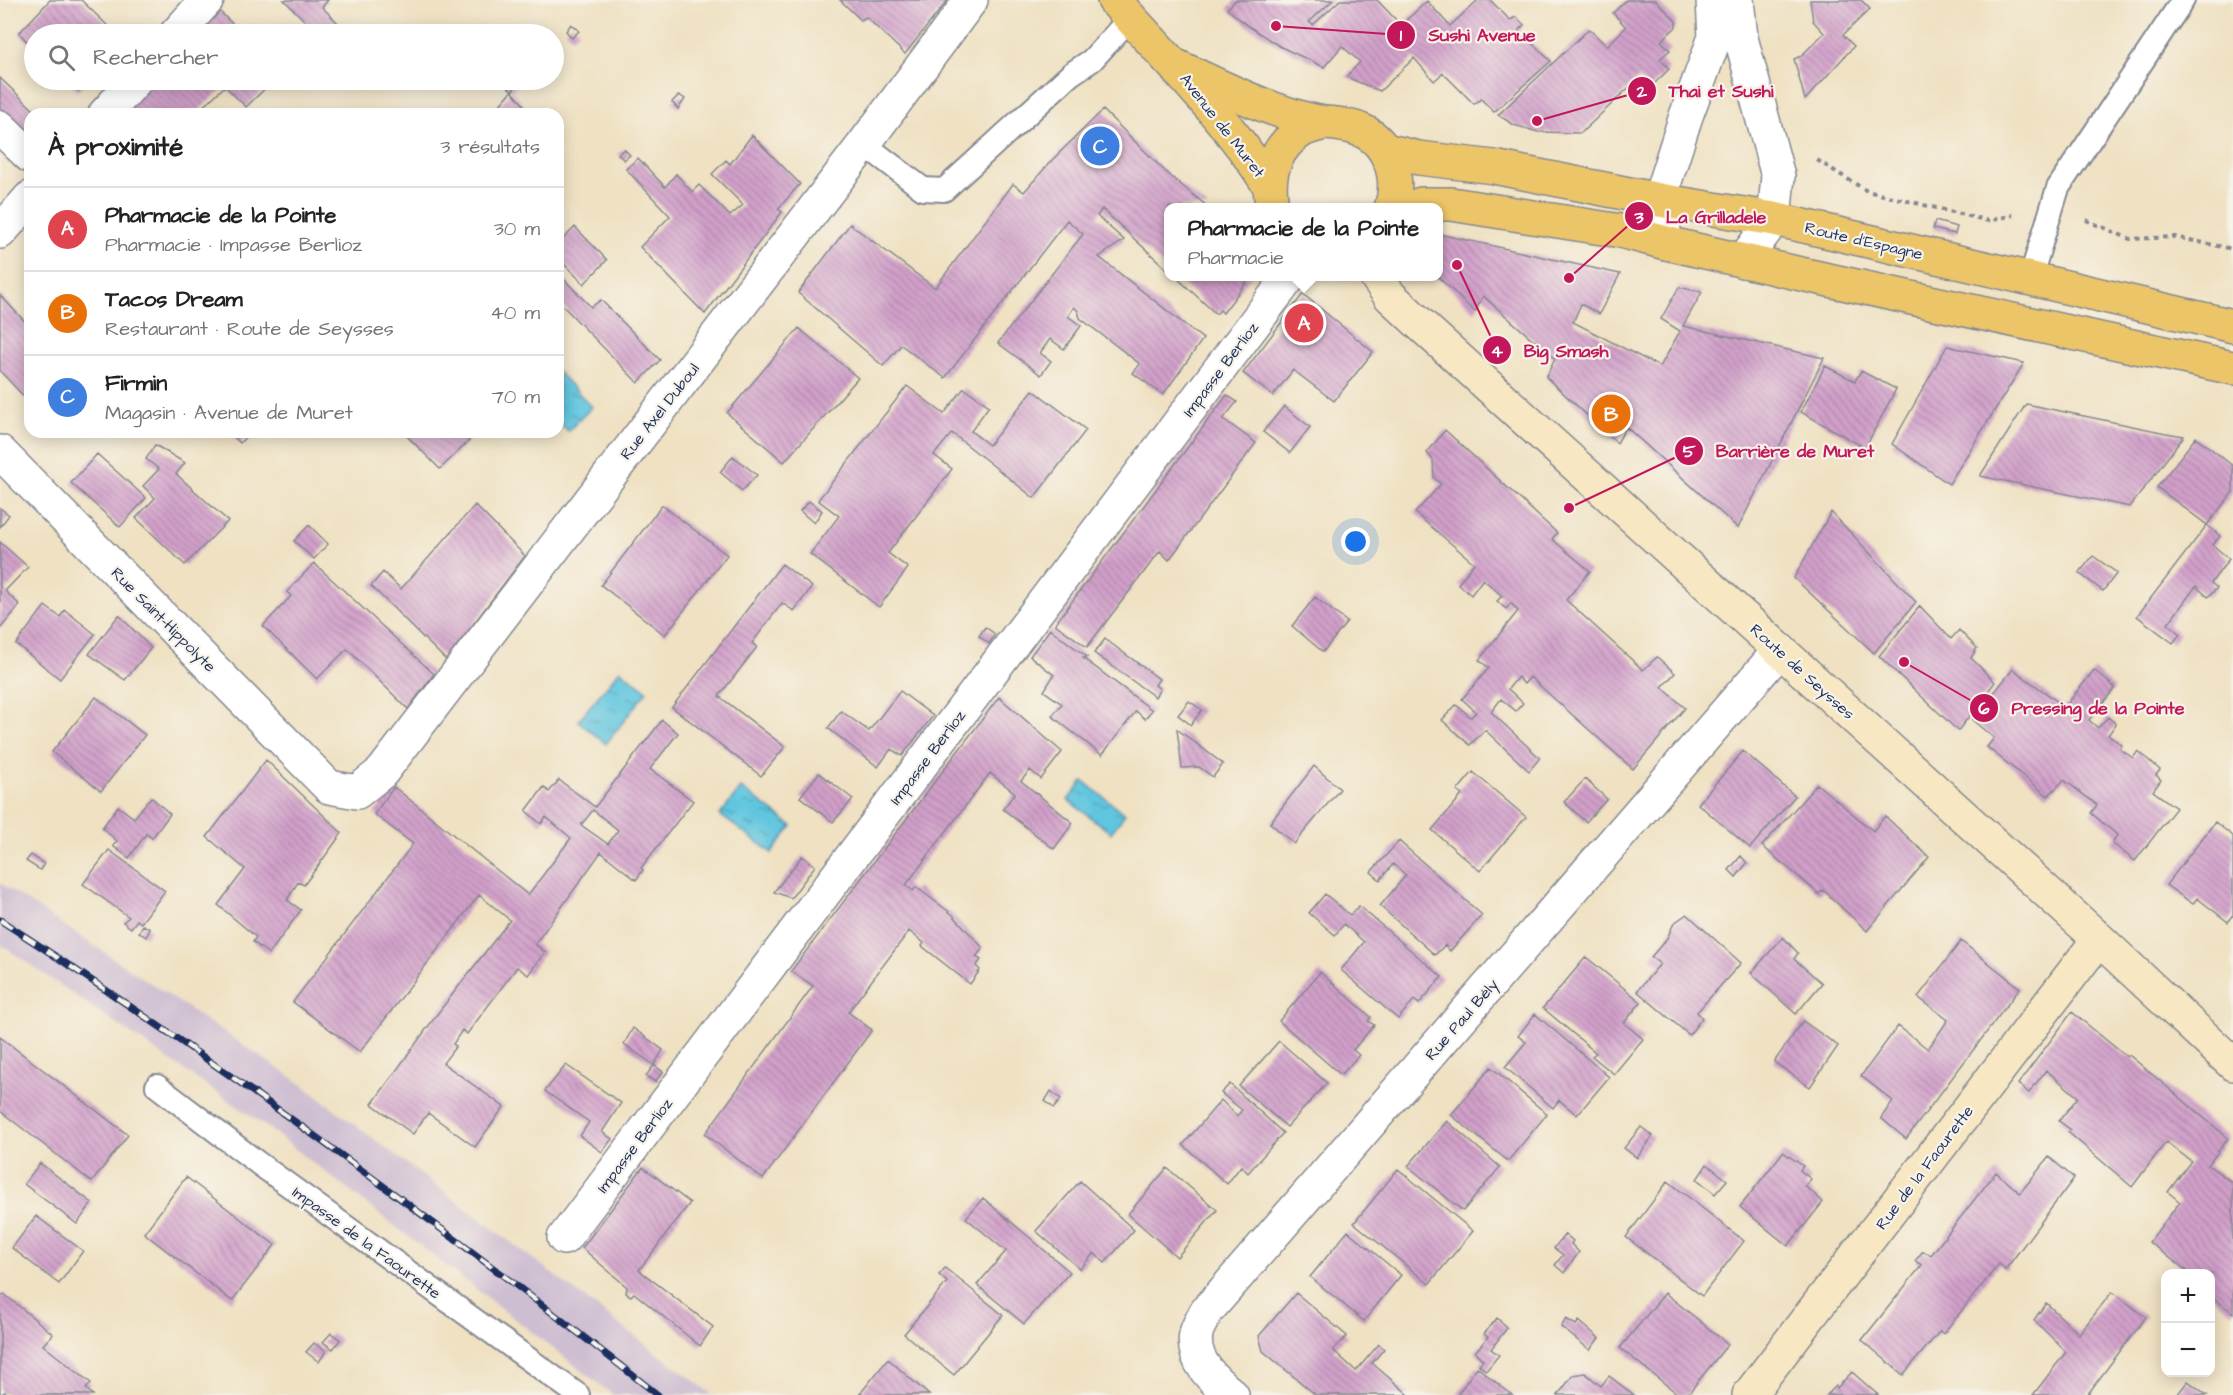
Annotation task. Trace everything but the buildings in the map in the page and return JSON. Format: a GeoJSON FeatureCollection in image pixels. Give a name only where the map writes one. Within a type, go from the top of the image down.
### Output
{"type":"FeatureCollection","features":[{"type":"Feature","properties":{"kind":"main road","name":"Avenue de Muret"},"geometry":{"type":"LineString","coordinates":[[1122,9],[1176,66],[1248,152],[1271,196]]}},
{"type":"Feature","properties":{"kind":"main road","name":"Avenue de Muret"},"geometry":{"type":"LineString","coordinates":[[1176,66],[1279,111],[1365,131],[1385,150]]}},
{"type":"Feature","properties":{"kind":"main road"},"geometry":{"type":"LineString","coordinates":[[1271,196],[1274,163],[1285,144],[1302,130],[1324,123]]}},
{"type":"Feature","properties":{"kind":"main road","name":"Route d'Espagne"},"geometry":{"type":"LineString","coordinates":[[1385,150],[1419,158],[1494,167],[1659,200],[1774,219],[2233,327]]}},
{"type":"Feature","properties":{"kind":"main road"},"geometry":{"type":"LineString","coordinates":[[1385,150],[1394,171],[1396,194],[1393,203]]}},
{"type":"Feature","properties":{"kind":"main road"},"geometry":{"type":"LineString","coordinates":[[1443,204],[1485,208],[1621,231],[1743,261],[2233,368]]}},
{"type":"Feature","properties":{"kind":"main road","name":"Route de Seysses"},"geometry":{"type":"LineString","coordinates":[[1380,281],[1390,296],[1420,324],[2099,939],[2233,1064]]}},
{"type":"Feature","properties":{"kind":"main road","name":"Rue de la Faourette"},"geometry":{"type":"LineString","coordinates":[[1749,1395],[2099,939]]}},
{"type":"Feature","properties":{"kind":"street"},"geometry":{"type":"LineString","coordinates":[[185,24],[207,0]]}},
{"type":"Feature","properties":{"kind":"street","name":"Rue Axel Duboul"},"geometry":{"type":"LineString","coordinates":[[329,787],[357,792],[382,772],[864,144],[971,0]]}},
{"type":"Feature","properties":{"kind":"street"},"geometry":{"type":"LineString","coordinates":[[1666,243],[1659,200],[1715,37],[1713,0]]}},
{"type":"Feature","properties":{"kind":"street"},"geometry":{"type":"LineString","coordinates":[[1737,0],[1741,38],[1778,176],[1774,219],[1743,261]]}},
{"type":"Feature","properties":{"kind":"street"},"geometry":{"type":"LineString","coordinates":[[110,108],[127,90]]}},
{"type":"Feature","properties":{"kind":"street"},"geometry":{"type":"LineString","coordinates":[[0,127],[24,150]]}},
{"type":"Feature","properties":{"kind":"street"},"geometry":{"type":"LineString","coordinates":[[0,232],[24,205]]}},
{"type":"Feature","properties":{"kind":"street","name":"Impasse Berlioz"},"geometry":{"type":"LineString","coordinates":[[564,1238],[1286,281]]}},
{"type":"Feature","properties":{"kind":"street","name":"Rue Saint-Hippolyte"},"geometry":{"type":"LineString","coordinates":[[0,452],[329,787]]}},
{"type":"Feature","properties":{"kind":"street","name":"Rue Paul Bély"},"geometry":{"type":"LineString","coordinates":[[1232,1395],[1214,1381],[1199,1359],[1196,1335],[1206,1312],[1780,650]]}},
{"type":"Feature","properties":{"kind":"lane"},"geometry":{"type":"LineString","coordinates":[[2030,279],[2058,188],[2183,0]]}},
{"type":"Feature","properties":{"kind":"lane"},"geometry":{"type":"LineString","coordinates":[[864,144],[923,189],[944,189],[1071,74],[1092,60],[1122,9]]}},
{"type":"Feature","properties":{"kind":"lane","name":"Impasse de la Faourette"},"geometry":{"type":"LineString","coordinates":[[157,1086],[258,1163],[578,1395]]}},
{"type":"Feature","properties":{"kind":"shaded area"},"geometry":{"type":"Polygon","coordinates":[[[0,883],[296,1080],[713,1395],[613,1395],[267,1127],[0,944],[0,883]]]}},
{"type":"Feature","properties":{"kind":"water"},"geometry":{"type":"Polygon","coordinates":[[[564,378],[592,407],[568,431],[564,427],[564,378]]]}},
{"type":"Feature","properties":{"kind":"water"},"geometry":{"type":"Polygon","coordinates":[[[620,670],[647,691],[606,744],[578,721],[620,670]]]}},
{"type":"Feature","properties":{"kind":"water"},"geometry":{"type":"Polygon","coordinates":[[[1083,781],[1125,814],[1111,833],[1068,800],[1083,781]]]}},
{"type":"Feature","properties":{"kind":"water"},"geometry":{"type":"Polygon","coordinates":[[[741,788],[792,826],[772,853],[720,815],[741,788]]]}},
{"type":"Feature","properties":{"kind":"railway"},"geometry":{"type":"LineString","coordinates":[[0,920],[169,1033],[334,1150],[658,1395]]}},
{"type":"Feature","properties":{"kind":"place","name":"Sushi Avenue"},"geometry":{"type":"Point","coordinates":[1276,26]}},
{"type":"Feature","properties":{"kind":"place","name":"Thai et Sushi"},"geometry":{"type":"Point","coordinates":[1537,121]}},
{"type":"Feature","properties":{"kind":"place","name":"Firmin"},"geometry":{"type":"Point","coordinates":[1100,146]}},
{"type":"Feature","properties":{"kind":"place","name":"Big Smash"},"geometry":{"type":"Point","coordinates":[1457,265]}},
{"type":"Feature","properties":{"kind":"place","name":"La Grilladele"},"geometry":{"type":"Point","coordinates":[1569,278]}},
{"type":"Feature","properties":{"kind":"place","name":"Pharmacie de la Pointe"},"geometry":{"type":"Point","coordinates":[1304,323]}},
{"type":"Feature","properties":{"kind":"place","name":"Tacos Dream"},"geometry":{"type":"Point","coordinates":[1611,414]}},
{"type":"Feature","properties":{"kind":"place","name":"Barrière de Muret"},"geometry":{"type":"Point","coordinates":[1569,508]}},
{"type":"Feature","properties":{"kind":"place","name":"Pressing de la Pointe"},"geometry":{"type":"Point","coordinates":[1904,662]}}]}
